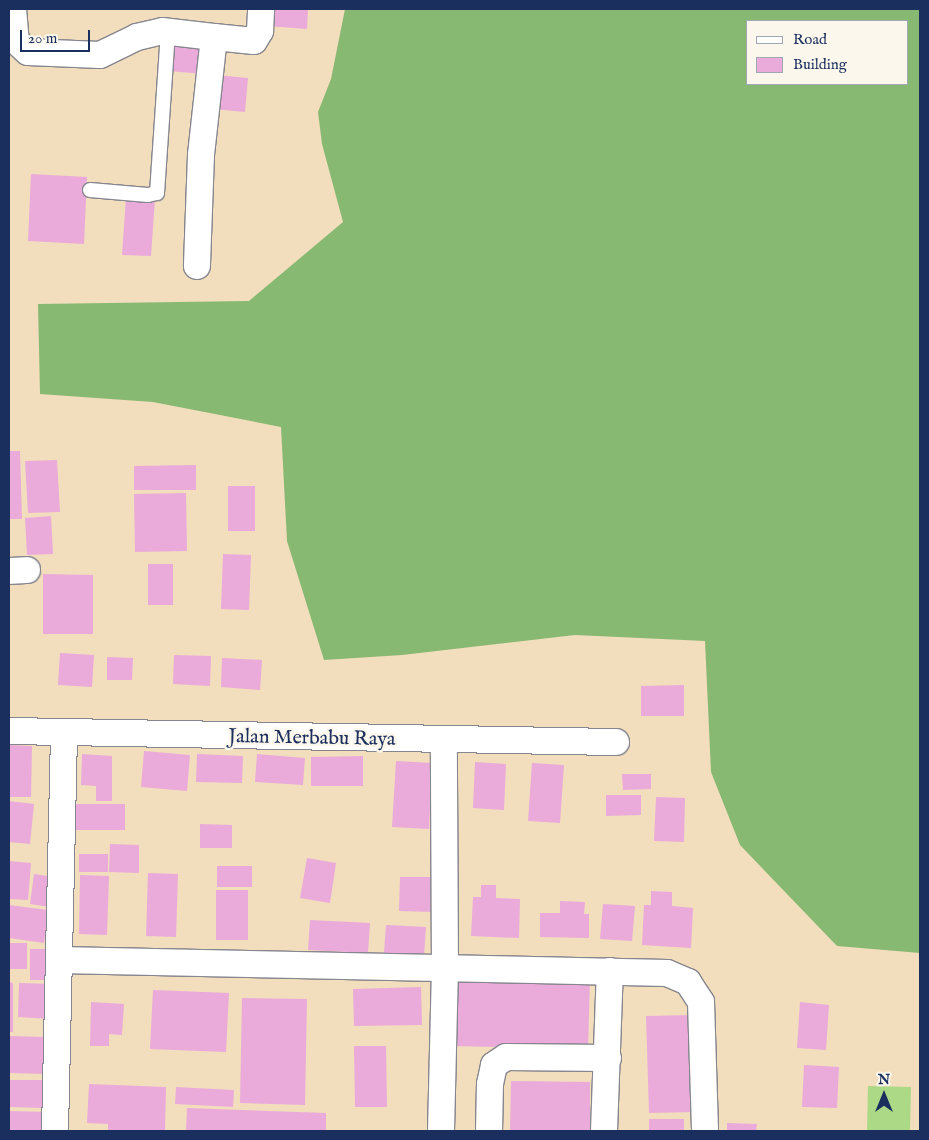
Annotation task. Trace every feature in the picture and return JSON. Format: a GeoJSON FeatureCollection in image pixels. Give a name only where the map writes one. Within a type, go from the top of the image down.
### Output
{"type":"FeatureCollection","features":[{"type":"Feature","properties":{"kind":"street"},"geometry":{"type":"LineString","coordinates":[[11,18],[16,42],[28,52],[100,55],[137,37],[168,32],[254,41],[260,31],[261,9]]}},
{"type":"Feature","properties":{"kind":"street"},"geometry":{"type":"LineString","coordinates":[[197,266],[201,155],[214,37]]}},
{"type":"Feature","properties":{"kind":"street","name":"Jalan Merbabu Raya"},"geometry":{"type":"LineString","coordinates":[[9,731],[444,741],[616,742]]}},
{"type":"Feature","properties":{"kind":"street"},"geometry":{"type":"LineString","coordinates":[[55,1131],[64,732]]}},
{"type":"Feature","properties":{"kind":"street"},"geometry":{"type":"LineString","coordinates":[[441,1131],[445,967],[444,741]]}},
{"type":"Feature","properties":{"kind":"street"},"geometry":{"type":"LineString","coordinates":[[59,960],[667,973],[688,982],[701,1002],[705,1131]]}},
{"type":"Feature","properties":{"kind":"street"},"geometry":{"type":"LineString","coordinates":[[604,1131],[610,971]]}},
{"type":"Feature","properties":{"kind":"street"},"geometry":{"type":"LineString","coordinates":[[489,1131],[490,1084],[494,1065],[506,1057],[608,1058]]}},
{"type":"Feature","properties":{"kind":"lane"},"geometry":{"type":"LineString","coordinates":[[90,190],[148,195],[157,193],[168,32]]}},
{"type":"Feature","properties":{"kind":"green space"},"geometry":{"type":"Polygon","coordinates":[[[345,9],[920,9],[920,953],[837,946],[740,845],[711,772],[705,641],[575,635],[402,655],[324,660],[287,541],[281,427],[153,402],[40,394],[38,304],[249,301],[343,222],[322,144],[318,112],[331,79],[345,9]]]}},
{"type":"Feature","properties":{"kind":"green space"},"geometry":{"type":"Polygon","coordinates":[[[868,1086],[911,1087],[910,1131],[867,1131],[868,1086]]]}},
{"type":"Feature","properties":{"kind":"building"},"geometry":{"type":"Polygon","coordinates":[[[268,9],[308,9],[307,29],[267,26],[268,9]]]}},
{"type":"Feature","properties":{"kind":"building"},"geometry":{"type":"Polygon","coordinates":[[[171,36],[208,40],[204,74],[168,71],[171,36]]]}},
{"type":"Feature","properties":{"kind":"building"},"geometry":{"type":"Polygon","coordinates":[[[216,75],[248,78],[245,112],[213,109],[216,75]]]}},
{"type":"Feature","properties":{"kind":"building"},"geometry":{"type":"Polygon","coordinates":[[[31,174],[87,177],[84,244],[28,241],[31,174]]]}},
{"type":"Feature","properties":{"kind":"building"},"geometry":{"type":"Polygon","coordinates":[[[126,197],[155,199],[151,256],[122,255],[126,197]]]}},
{"type":"Feature","properties":{"kind":"building"},"geometry":{"type":"Polygon","coordinates":[[[9,451],[20,451],[22,519],[9,519],[9,451]]]}},
{"type":"Feature","properties":{"kind":"building"},"geometry":{"type":"Polygon","coordinates":[[[57,460],[60,512],[28,513],[25,461],[57,460]]]}},
{"type":"Feature","properties":{"kind":"building"},"geometry":{"type":"Polygon","coordinates":[[[196,465],[196,490],[134,490],[134,466],[196,465]]]}},
{"type":"Feature","properties":{"kind":"building"},"geometry":{"type":"Polygon","coordinates":[[[228,486],[255,486],[255,531],[228,531],[228,486]]]}},
{"type":"Feature","properties":{"kind":"building"},"geometry":{"type":"Polygon","coordinates":[[[186,493],[187,551],[135,552],[134,494],[186,493]]]}},
{"type":"Feature","properties":{"kind":"building"},"geometry":{"type":"Polygon","coordinates":[[[51,516],[53,554],[27,555],[25,518],[51,516]]]}},
{"type":"Feature","properties":{"kind":"building"},"geometry":{"type":"Polygon","coordinates":[[[223,554],[251,555],[249,610],[221,609],[223,554]]]}},
{"type":"Feature","properties":{"kind":"building"},"geometry":{"type":"Polygon","coordinates":[[[148,564],[173,564],[173,605],[148,605],[148,564]]]}},
{"type":"Feature","properties":{"kind":"building"},"geometry":{"type":"Polygon","coordinates":[[[43,574],[93,575],[93,634],[43,634],[43,574]]]}},
{"type":"Feature","properties":{"kind":"building"},"geometry":{"type":"Polygon","coordinates":[[[60,653],[94,655],[92,687],[58,685],[60,653]]]}},
{"type":"Feature","properties":{"kind":"building"},"geometry":{"type":"Polygon","coordinates":[[[174,655],[211,656],[210,686],[173,684],[174,655]]]}},
{"type":"Feature","properties":{"kind":"building"},"geometry":{"type":"Polygon","coordinates":[[[107,657],[133,658],[132,680],[107,680],[107,657]]]}},
{"type":"Feature","properties":{"kind":"building"},"geometry":{"type":"Polygon","coordinates":[[[222,658],[262,660],[260,690],[221,687],[222,658]]]}},
{"type":"Feature","properties":{"kind":"building"},"geometry":{"type":"Polygon","coordinates":[[[684,685],[684,716],[641,716],[641,686],[684,685]]]}},
{"type":"Feature","properties":{"kind":"building"},"geometry":{"type":"Polygon","coordinates":[[[9,745],[32,746],[31,797],[9,797],[9,745]]]}},
{"type":"Feature","properties":{"kind":"building"},"geometry":{"type":"Polygon","coordinates":[[[144,751],[190,755],[187,791],[141,787],[144,751]]]}},
{"type":"Feature","properties":{"kind":"building"},"geometry":{"type":"Polygon","coordinates":[[[82,754],[112,756],[112,801],[96,801],[96,786],[81,785],[82,754]]]}},
{"type":"Feature","properties":{"kind":"building"},"geometry":{"type":"Polygon","coordinates":[[[197,754],[243,756],[242,783],[196,782],[197,754]]]}},
{"type":"Feature","properties":{"kind":"building"},"geometry":{"type":"Polygon","coordinates":[[[257,754],[305,758],[303,785],[255,782],[257,754]]]}},
{"type":"Feature","properties":{"kind":"building"},"geometry":{"type":"Polygon","coordinates":[[[363,756],[363,786],[311,786],[311,757],[363,756]]]}},
{"type":"Feature","properties":{"kind":"building"},"geometry":{"type":"Polygon","coordinates":[[[396,761],[432,763],[429,829],[392,827],[396,761]]]}},
{"type":"Feature","properties":{"kind":"building"},"geometry":{"type":"Polygon","coordinates":[[[475,762],[506,764],[504,810],[473,808],[475,762]]]}},
{"type":"Feature","properties":{"kind":"building"},"geometry":{"type":"Polygon","coordinates":[[[532,763],[564,765],[560,823],[528,821],[532,763]]]}},
{"type":"Feature","properties":{"kind":"building"},"geometry":{"type":"Polygon","coordinates":[[[622,774],[651,774],[651,789],[623,790],[622,774]]]}},
{"type":"Feature","properties":{"kind":"building"},"geometry":{"type":"Polygon","coordinates":[[[606,795],[641,795],[641,815],[606,816],[606,795]]]}},
{"type":"Feature","properties":{"kind":"building"},"geometry":{"type":"Polygon","coordinates":[[[656,797],[685,798],[684,842],[654,841],[656,797]]]}},
{"type":"Feature","properties":{"kind":"building"},"geometry":{"type":"Polygon","coordinates":[[[9,801],[34,804],[30,844],[9,842],[9,801]]]}},
{"type":"Feature","properties":{"kind":"building"},"geometry":{"type":"Polygon","coordinates":[[[76,804],[125,804],[125,830],[76,830],[76,804]]]}},
{"type":"Feature","properties":{"kind":"building"},"geometry":{"type":"Polygon","coordinates":[[[200,824],[232,825],[232,848],[200,848],[200,824]]]}},
{"type":"Feature","properties":{"kind":"building"},"geometry":{"type":"Polygon","coordinates":[[[110,844],[139,845],[139,873],[109,872],[110,844]]]}},
{"type":"Feature","properties":{"kind":"building"},"geometry":{"type":"Polygon","coordinates":[[[79,854],[108,854],[108,872],[79,872],[79,854]]]}},
{"type":"Feature","properties":{"kind":"building"},"geometry":{"type":"Polygon","coordinates":[[[307,858],[336,863],[330,903],[300,898],[307,858]]]}},
{"type":"Feature","properties":{"kind":"building"},"geometry":{"type":"Polygon","coordinates":[[[9,861],[31,863],[28,900],[9,899],[9,861]]]}},
{"type":"Feature","properties":{"kind":"building"},"geometry":{"type":"Polygon","coordinates":[[[217,866],[252,866],[252,887],[217,887],[217,866]]]}},
{"type":"Feature","properties":{"kind":"building"},"geometry":{"type":"Polygon","coordinates":[[[148,873],[178,874],[176,937],[146,936],[148,873]]]}},
{"type":"Feature","properties":{"kind":"building"},"geometry":{"type":"Polygon","coordinates":[[[34,874],[54,877],[50,907],[30,904],[34,874]]]}},
{"type":"Feature","properties":{"kind":"building"},"geometry":{"type":"Polygon","coordinates":[[[80,875],[109,876],[107,935],[79,934],[80,875]]]}},
{"type":"Feature","properties":{"kind":"building"},"geometry":{"type":"Polygon","coordinates":[[[400,877],[434,877],[433,912],[399,911],[400,877]]]}},
{"type":"Feature","properties":{"kind":"building"},"geometry":{"type":"Polygon","coordinates":[[[481,885],[496,885],[496,898],[520,899],[519,938],[471,936],[473,897],[481,897],[481,885]]]}},
{"type":"Feature","properties":{"kind":"building"},"geometry":{"type":"Polygon","coordinates":[[[216,890],[248,890],[248,940],[216,940],[216,890]]]}},
{"type":"Feature","properties":{"kind":"building"},"geometry":{"type":"Polygon","coordinates":[[[651,891],[672,892],[672,906],[693,908],[691,948],[642,945],[644,905],[651,905],[651,891]]]}},
{"type":"Feature","properties":{"kind":"building"},"geometry":{"type":"Polygon","coordinates":[[[560,901],[585,902],[584,914],[589,914],[589,938],[540,937],[540,913],[560,913],[560,901]]]}},
{"type":"Feature","properties":{"kind":"building"},"geometry":{"type":"Polygon","coordinates":[[[603,904],[635,906],[632,941],[600,939],[603,904]]]}},
{"type":"Feature","properties":{"kind":"building"},"geometry":{"type":"Polygon","coordinates":[[[9,905],[48,910],[44,943],[9,938],[9,905]]]}},
{"type":"Feature","properties":{"kind":"building"},"geometry":{"type":"Polygon","coordinates":[[[310,920],[370,923],[368,953],[308,950],[310,920]]]}},
{"type":"Feature","properties":{"kind":"building"},"geometry":{"type":"Polygon","coordinates":[[[386,925],[426,927],[424,956],[384,953],[386,925]]]}},
{"type":"Feature","properties":{"kind":"building"},"geometry":{"type":"Polygon","coordinates":[[[9,943],[27,943],[27,969],[9,969],[9,943]]]}},
{"type":"Feature","properties":{"kind":"building"},"geometry":{"type":"Polygon","coordinates":[[[30,949],[55,949],[55,980],[30,980],[30,949]]]}},
{"type":"Feature","properties":{"kind":"building"},"geometry":{"type":"Polygon","coordinates":[[[451,976],[590,979],[588,1049],[450,1046],[451,976]]]}},
{"type":"Feature","properties":{"kind":"building"},"geometry":{"type":"Polygon","coordinates":[[[9,982],[13,983],[13,1032],[9,1032],[9,982]]]}},
{"type":"Feature","properties":{"kind":"building"},"geometry":{"type":"Polygon","coordinates":[[[19,983],[53,984],[51,1019],[18,1017],[19,983]]]}},
{"type":"Feature","properties":{"kind":"building"},"geometry":{"type":"Polygon","coordinates":[[[421,987],[422,1025],[354,1026],[353,989],[421,987]]]}},
{"type":"Feature","properties":{"kind":"building"},"geometry":{"type":"Polygon","coordinates":[[[153,990],[229,993],[226,1052],[150,1049],[153,990]]]}},
{"type":"Feature","properties":{"kind":"building"},"geometry":{"type":"Polygon","coordinates":[[[242,998],[307,999],[305,1105],[240,1103],[242,998]]]}},
{"type":"Feature","properties":{"kind":"building"},"geometry":{"type":"Polygon","coordinates":[[[91,1002],[124,1004],[122,1035],[109,1034],[109,1046],[90,1046],[91,1002]]]}},
{"type":"Feature","properties":{"kind":"building"},"geometry":{"type":"Polygon","coordinates":[[[800,1002],[829,1005],[826,1050],[797,1048],[800,1002]]]}},
{"type":"Feature","properties":{"kind":"building"},"geometry":{"type":"Polygon","coordinates":[[[694,1015],[696,1112],[649,1113],[646,1016],[694,1015]]]}},
{"type":"Feature","properties":{"kind":"building"},"geometry":{"type":"Polygon","coordinates":[[[9,1036],[47,1037],[46,1074],[9,1073],[9,1036]]]}},
{"type":"Feature","properties":{"kind":"building"},"geometry":{"type":"Polygon","coordinates":[[[354,1046],[386,1046],[387,1107],[355,1107],[354,1046]]]}},
{"type":"Feature","properties":{"kind":"building"},"geometry":{"type":"Polygon","coordinates":[[[804,1065],[839,1067],[837,1108],[802,1107],[804,1065]]]}},
{"type":"Feature","properties":{"kind":"building"},"geometry":{"type":"Polygon","coordinates":[[[9,1080],[44,1080],[43,1108],[9,1107],[9,1080]]]}},
{"type":"Feature","properties":{"kind":"building"},"geometry":{"type":"Polygon","coordinates":[[[511,1081],[590,1082],[590,1131],[510,1131],[511,1081]]]}},
{"type":"Feature","properties":{"kind":"building"},"geometry":{"type":"Polygon","coordinates":[[[89,1084],[166,1087],[165,1131],[108,1131],[108,1124],[87,1123],[89,1084]]]}},
{"type":"Feature","properties":{"kind":"building"},"geometry":{"type":"Polygon","coordinates":[[[176,1087],[234,1090],[233,1107],[175,1104],[176,1087]]]}},
{"type":"Feature","properties":{"kind":"building"},"geometry":{"type":"Polygon","coordinates":[[[187,1108],[326,1113],[326,1131],[186,1131],[187,1108]]]}},
{"type":"Feature","properties":{"kind":"building"},"geometry":{"type":"Polygon","coordinates":[[[9,1111],[50,1112],[50,1131],[9,1131],[9,1111]]]}},
{"type":"Feature","properties":{"kind":"building"},"geometry":{"type":"Polygon","coordinates":[[[649,1119],[684,1119],[684,1131],[649,1131],[649,1119]]]}},
{"type":"Feature","properties":{"kind":"building"},"geometry":{"type":"Polygon","coordinates":[[[727,1123],[757,1124],[756,1131],[727,1131],[727,1123]]]}}]}
